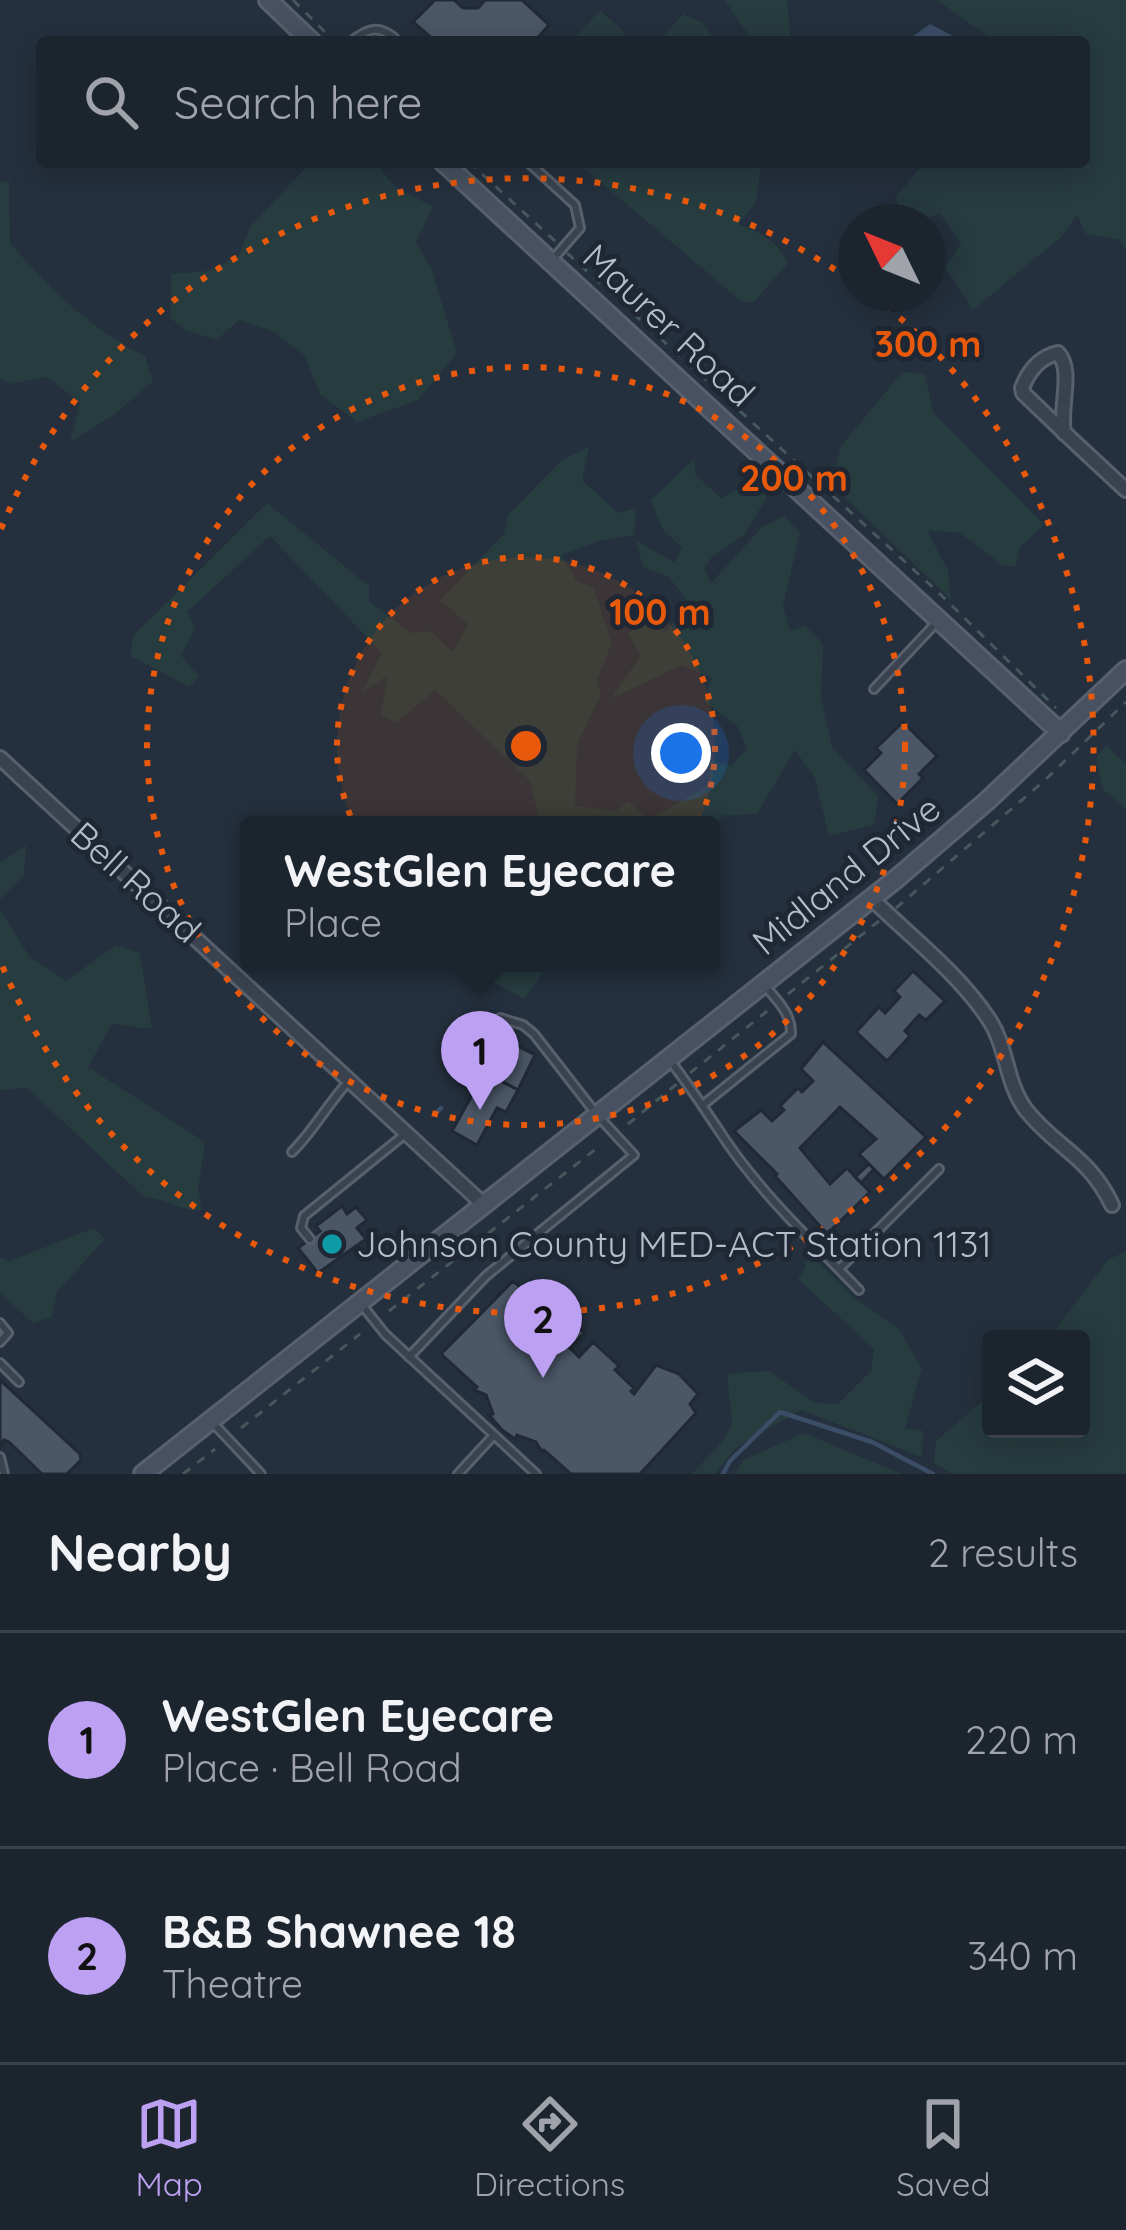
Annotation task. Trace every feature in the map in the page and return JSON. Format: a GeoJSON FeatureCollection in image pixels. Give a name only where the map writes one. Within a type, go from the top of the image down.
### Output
{"type":"FeatureCollection","features":[{"type":"Feature","properties":{"kind":"main road"},"geometry":{"type":"LineString","coordinates":[[268,0],[306,36]]}},
{"type":"Feature","properties":{"kind":"main road","name":"Maurer Road"},"geometry":{"type":"LineString","coordinates":[[450,168],[557,255],[1061,733]]}},
{"type":"Feature","properties":{"kind":"main road","name":"Midland Drive"},"geometry":{"type":"LineString","coordinates":[[143,1474],[872,899],[1126,670]]}},
{"type":"Feature","properties":{"kind":"street"},"geometry":{"type":"LineString","coordinates":[[1064,433],[1061,405],[1067,370],[1058,352],[1038,363],[1022,388],[1064,433],[1126,490]]}},
{"type":"Feature","properties":{"kind":"street","name":"Bell Road"},"geometry":{"type":"LineString","coordinates":[[0,758],[483,1204]]}},
{"type":"Feature","properties":{"kind":"street"},"geometry":{"type":"LineString","coordinates":[[872,899],[977,1004],[1003,1045],[1012,1090],[1031,1116],[1087,1164],[1112,1205]]}},
{"type":"Feature","properties":{"kind":"lane"},"geometry":{"type":"LineString","coordinates":[[358,36],[376,28],[389,36]]}},
{"type":"Feature","properties":{"kind":"lane"},"geometry":{"type":"LineString","coordinates":[[535,168],[575,205],[580,227],[557,255]]}},
{"type":"Feature","properties":{"kind":"lane"},"geometry":{"type":"LineString","coordinates":[[874,689],[938,620]]}},
{"type":"Feature","properties":{"kind":"lane"},"geometry":{"type":"LineString","coordinates":[[704,1104],[791,1034],[785,1011],[764,985]]}},
{"type":"Feature","properties":{"kind":"lane"},"geometry":{"type":"LineString","coordinates":[[409,1357],[486,1276],[634,1155],[534,1034],[523,1024],[500,1018]]}},
{"type":"Feature","properties":{"kind":"lane"},"geometry":{"type":"LineString","coordinates":[[669,1059],[719,1132],[798,1229],[859,1289]]}},
{"type":"Feature","properties":{"kind":"lane"},"geometry":{"type":"LineString","coordinates":[[292,1152],[319,1126],[323,1112],[350,1079]]}},
{"type":"Feature","properties":{"kind":"lane"},"geometry":{"type":"LineString","coordinates":[[310,1239],[302,1228],[304,1216],[407,1132]]}},
{"type":"Feature","properties":{"kind":"lane"},"geometry":{"type":"LineString","coordinates":[[839,1269],[939,1169]]}},
{"type":"Feature","properties":{"kind":"lane"},"geometry":{"type":"LineString","coordinates":[[359,1302],[409,1357],[536,1474]]}},
{"type":"Feature","properties":{"kind":"lane"},"geometry":{"type":"LineString","coordinates":[[0,1323],[8,1333],[0,1342]]}},
{"type":"Feature","properties":{"kind":"lane"},"geometry":{"type":"LineString","coordinates":[[0,1363],[19,1382]]}},
{"type":"Feature","properties":{"kind":"lane"},"geometry":{"type":"LineString","coordinates":[[210,1421],[261,1474]]}},
{"type":"Feature","properties":{"kind":"lane"},"geometry":{"type":"LineString","coordinates":[[458,1474],[494,1436]]}},
{"type":"Feature","properties":{"kind":"lane"},"geometry":{"type":"LineString","coordinates":[[0,1456],[4,1474]]}},
{"type":"Feature","properties":{"kind":"path"},"geometry":{"type":"LineString","coordinates":[[292,0],[329,36]]}},
{"type":"Feature","properties":{"kind":"path"},"geometry":{"type":"LineString","coordinates":[[475,168],[557,255],[938,592],[1055,706],[1061,733]]}},
{"type":"Feature","properties":{"kind":"path"},"geometry":{"type":"LineString","coordinates":[[389,1311],[602,1145]]}},
{"type":"Feature","properties":{"kind":"path"},"geometry":{"type":"LineString","coordinates":[[241,1428],[360,1334]]}},
{"type":"Feature","properties":{"kind":"path"},"geometry":{"type":"LineString","coordinates":[[183,1474],[214,1449]]}},
{"type":"Feature","properties":{"kind":"green space"},"geometry":{"type":"Polygon","coordinates":[[[725,0],[787,0],[790,36],[749,36],[725,0]]]}},
{"type":"Feature","properties":{"kind":"green space"},"geometry":{"type":"Polygon","coordinates":[[[937,0],[1126,0],[1126,250],[1120,240],[1086,234],[1077,215],[1061,237],[973,310],[946,269],[961,244],[946,222],[946,204],[898,204],[896,197],[920,168],[1090,168],[1090,36],[988,36],[937,0]]]}},
{"type":"Feature","properties":{"kind":"green space"},"geometry":{"type":"Polygon","coordinates":[[[600,10],[625,33],[622,36],[576,36],[600,10]]]}},
{"type":"Feature","properties":{"kind":"green space"},"geometry":{"type":"Polygon","coordinates":[[[683,14],[702,22],[712,36],[663,36],[683,14]]]}},
{"type":"Feature","properties":{"kind":"green space"},"geometry":{"type":"Polygon","coordinates":[[[305,168],[380,168],[393,185],[433,207],[416,242],[432,270],[457,353],[418,400],[357,422],[320,394],[304,355],[272,331],[239,320],[217,340],[187,331],[170,318],[171,274],[209,271],[239,255],[250,227],[305,168]]]}},
{"type":"Feature","properties":{"kind":"green space"},"geometry":{"type":"Polygon","coordinates":[[[584,168],[760,168],[756,202],[738,224],[768,238],[788,263],[754,302],[742,302],[584,168]]]}},
{"type":"Feature","properties":{"kind":"green space"},"geometry":{"type":"Polygon","coordinates":[[[9,181],[10,243],[72,306],[145,356],[153,381],[114,415],[70,442],[80,402],[47,377],[11,384],[0,379],[0,182],[9,181]]]}},
{"type":"Feature","properties":{"kind":"green space"},"geometry":{"type":"Polygon","coordinates":[[[902,372],[925,374],[933,412],[1044,525],[1020,547],[1015,567],[1002,565],[960,533],[927,530],[948,571],[951,600],[831,484],[841,446],[902,372]]]}},
{"type":"Feature","properties":{"kind":"green space"},"geometry":{"type":"Polygon","coordinates":[[[589,447],[582,480],[618,513],[636,508],[634,535],[561,555],[576,580],[594,589],[612,643],[597,680],[601,695],[577,744],[575,806],[616,811],[629,801],[644,816],[539,816],[530,781],[435,690],[397,722],[381,716],[387,676],[362,692],[382,653],[270,536],[187,612],[195,629],[181,655],[199,677],[189,687],[131,656],[133,636],[267,503],[369,586],[369,601],[411,633],[430,631],[453,652],[468,624],[440,600],[504,534],[508,515],[562,460],[589,447]]]}},
{"type":"Feature","properties":{"kind":"green space"},"geometry":{"type":"Polygon","coordinates":[[[695,458],[695,474],[721,498],[754,481],[767,497],[744,535],[704,568],[711,583],[762,527],[784,516],[800,533],[783,606],[790,631],[805,626],[823,644],[821,698],[832,747],[878,796],[874,825],[829,836],[815,778],[795,750],[757,814],[655,816],[709,785],[711,760],[731,766],[747,749],[738,727],[704,701],[712,678],[681,665],[611,699],[641,655],[628,634],[646,616],[666,632],[688,602],[669,577],[644,568],[635,540],[674,562],[682,548],[663,530],[651,500],[695,458]]]}},
{"type":"Feature","properties":{"kind":"green space"},"geometry":{"type":"Polygon","coordinates":[[[1106,745],[1126,764],[1126,809],[1103,790],[1096,758],[1106,745]]]}},
{"type":"Feature","properties":{"kind":"green space"},"geometry":{"type":"Polygon","coordinates":[[[26,845],[24,875],[0,899],[0,863],[26,845]]]}},
{"type":"Feature","properties":{"kind":"green space"},"geometry":{"type":"Polygon","coordinates":[[[0,909],[29,956],[66,981],[116,945],[140,953],[152,1029],[112,1024],[88,1067],[205,1142],[198,1190],[202,1210],[144,1197],[27,1088],[0,1090],[0,909]]]}},
{"type":"Feature","properties":{"kind":"green space"},"geometry":{"type":"Polygon","coordinates":[[[485,972],[544,972],[524,999],[484,977],[485,972]]]}},
{"type":"Feature","properties":{"kind":"green space"},"geometry":{"type":"Polygon","coordinates":[[[94,1228],[105,1239],[57,1292],[52,1317],[33,1323],[0,1293],[0,1258],[10,1261],[94,1228]]]}},
{"type":"Feature","properties":{"kind":"green space"},"geometry":{"type":"Polygon","coordinates":[[[1126,1251],[1126,1474],[952,1474],[934,1463],[936,1441],[982,1402],[982,1438],[1090,1438],[1090,1330],[1055,1330],[1108,1260],[1126,1251]]]}},
{"type":"Feature","properties":{"kind":"green space"},"geometry":{"type":"Polygon","coordinates":[[[813,1257],[855,1298],[898,1328],[922,1368],[905,1428],[923,1431],[922,1457],[801,1410],[737,1447],[715,1474],[692,1474],[732,1424],[727,1374],[769,1371],[815,1403],[838,1404],[871,1371],[874,1349],[798,1279],[804,1262],[813,1257]]]}},
{"type":"Feature","properties":{"kind":"green space"},"geometry":{"type":"Polygon","coordinates":[[[804,1433],[902,1474],[734,1474],[743,1460],[804,1433]]]}},
{"type":"Feature","properties":{"kind":"water"},"geometry":{"type":"Polygon","coordinates":[[[930,24],[953,36],[913,36],[930,24]]]}},
{"type":"Feature","properties":{"kind":"building"},"geometry":{"type":"Polygon","coordinates":[[[435,0],[478,8],[485,0],[522,0],[549,25],[539,36],[429,36],[413,22],[435,0]]]}},
{"type":"Feature","properties":{"kind":"building"},"geometry":{"type":"Polygon","coordinates":[[[903,722],[937,756],[897,804],[864,770],[881,753],[876,748],[903,722]]]}},
{"type":"Feature","properties":{"kind":"building"},"geometry":{"type":"Polygon","coordinates":[[[913,971],[945,1001],[926,1020],[919,1015],[905,1031],[910,1036],[887,1061],[856,1032],[879,1007],[885,1013],[900,997],[894,991],[913,971]]]}},
{"type":"Feature","properties":{"kind":"building"},"geometry":{"type":"Polygon","coordinates":[[[510,1042],[535,1055],[518,1090],[492,1076],[510,1042]]]}},
{"type":"Feature","properties":{"kind":"building"},"geometry":{"type":"Polygon","coordinates":[[[823,1042],[926,1137],[884,1179],[859,1154],[876,1139],[840,1107],[800,1148],[830,1184],[847,1168],[870,1192],[827,1234],[734,1131],[761,1110],[772,1121],[798,1088],[802,1092],[813,1081],[801,1069],[823,1042]]]}},
{"type":"Feature","properties":{"kind":"building"},"geometry":{"type":"Polygon","coordinates":[[[485,1072],[518,1090],[506,1112],[497,1108],[477,1145],[452,1131],[485,1072]]]}},
{"type":"Feature","properties":{"kind":"building"},"geometry":{"type":"Polygon","coordinates":[[[869,1164],[874,1169],[861,1183],[855,1177],[869,1164]]]}},
{"type":"Feature","properties":{"kind":"building","name":"Johnson County MED-ACT Station 1131"},"geometry":{"type":"Polygon","coordinates":[[[342,1206],[347,1214],[356,1207],[367,1220],[357,1228],[366,1239],[318,1273],[298,1248],[342,1206]]]}},
{"type":"Feature","properties":{"kind":"building"},"geometry":{"type":"Polygon","coordinates":[[[513,1281],[550,1311],[555,1306],[584,1333],[570,1348],[579,1357],[593,1342],[619,1366],[615,1370],[634,1388],[634,1394],[656,1365],[679,1374],[698,1394],[690,1404],[696,1413],[640,1474],[571,1474],[536,1442],[517,1435],[515,1439],[502,1430],[489,1415],[493,1414],[486,1395],[474,1390],[477,1387],[441,1354],[513,1281]]]}},
{"type":"Feature","properties":{"kind":"building"},"geometry":{"type":"Polygon","coordinates":[[[0,1380],[80,1454],[81,1460],[67,1474],[42,1474],[9,1442],[4,1440],[0,1448],[0,1380]]]}},
{"type":"Feature","properties":{"kind":"waterway"},"geometry":{"type":"LineString","coordinates":[[435,1114],[441,1108]]}},
{"type":"Feature","properties":{"kind":"waterway"},"geometry":{"type":"LineString","coordinates":[[723,1474],[730,1461],[780,1412],[872,1442],[933,1474]]}},
{"type":"Feature","properties":{"kind":"place","name":"WestGlen Eyecare"},"geometry":{"type":"Point","coordinates":[480,1110]}},
{"type":"Feature","properties":{"kind":"place","name":"Johnson County MED-ACT Station 1131"},"geometry":{"type":"Point","coordinates":[332,1244]}},
{"type":"Feature","properties":{"kind":"place","name":"B&B Shawnee 18"},"geometry":{"type":"Point","coordinates":[543,1378]}}]}
